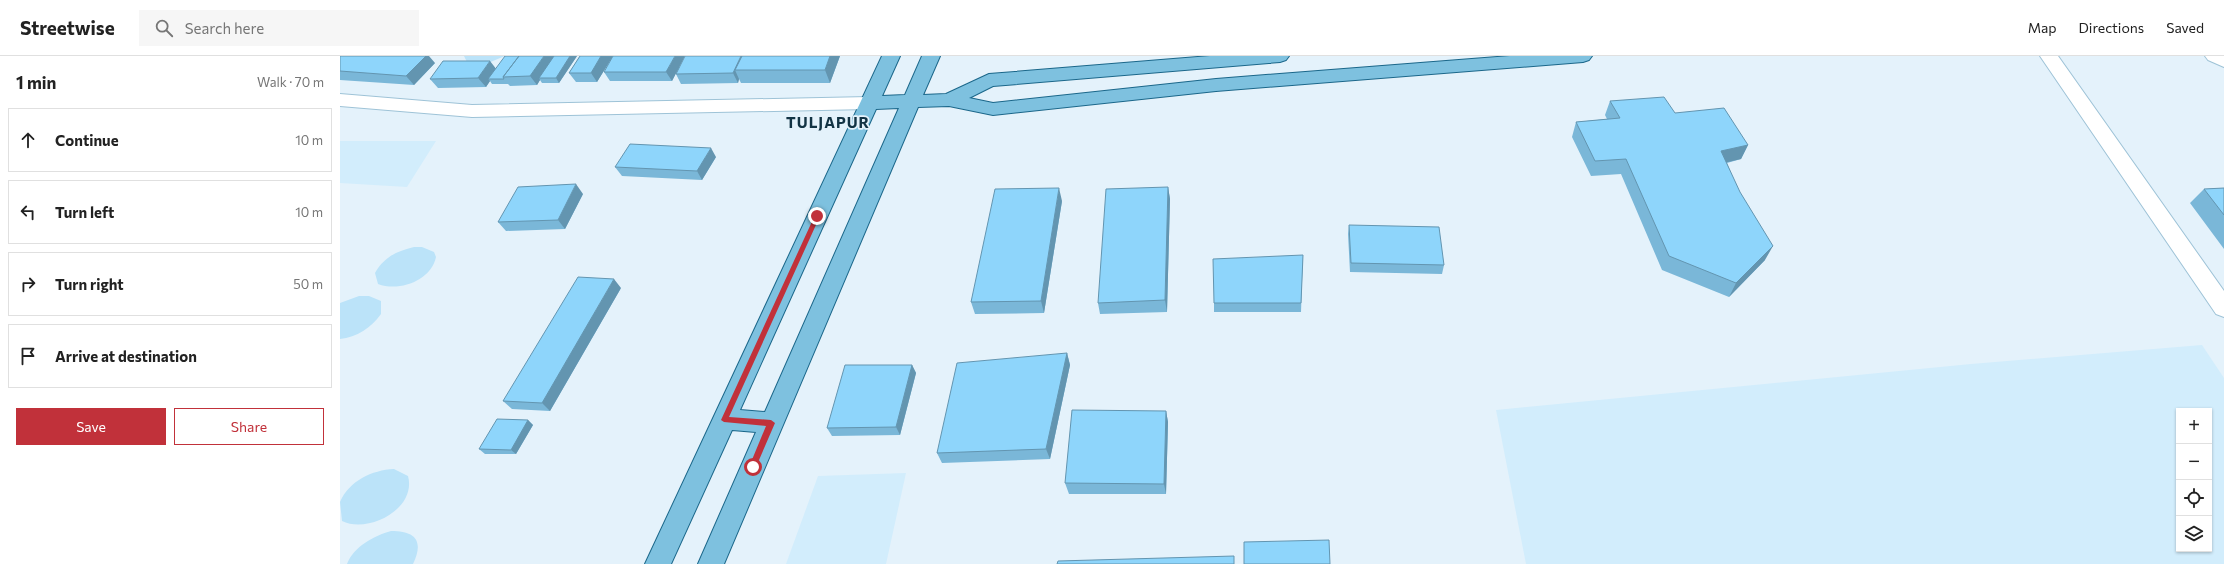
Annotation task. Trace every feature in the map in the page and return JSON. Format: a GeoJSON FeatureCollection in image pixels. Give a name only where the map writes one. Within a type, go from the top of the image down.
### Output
{"type":"FeatureCollection","features":[{"type":"Feature","properties":{"kind":"main road"},"geometry":{"type":"LineString","coordinates":[[658,564],[891,56]]}},
{"type":"Feature","properties":{"kind":"main road"},"geometry":{"type":"LineString","coordinates":[[711,564],[931,56]]}},
{"type":"Feature","properties":{"kind":"main road"},"geometry":{"type":"LineString","coordinates":[[949,100],[990,80],[1280,56]]}},
{"type":"Feature","properties":{"kind":"main road"},"geometry":{"type":"LineString","coordinates":[[869,104],[949,100],[993,109],[1216,85],[1583,56]]}},
{"type":"Feature","properties":{"kind":"main road"},"geometry":{"type":"LineString","coordinates":[[724,420],[771,423]]}},
{"type":"Feature","properties":{"kind":"street"},"geometry":{"type":"LineString","coordinates":[[2049,56],[2224,308]]}},
{"type":"Feature","properties":{"kind":"street"},"geometry":{"type":"LineString","coordinates":[[2214,56],[2224,61]]}},
{"type":"Feature","properties":{"kind":"street"},"geometry":{"type":"LineString","coordinates":[[340,100],[472,111],[869,104]]}},
{"type":"Feature","properties":{"kind":"shaded area"},"geometry":{"type":"Polygon","coordinates":[[[464,56],[505,56],[488,63],[467,62],[464,56]]]}},
{"type":"Feature","properties":{"kind":"shaded area"},"geometry":{"type":"Polygon","coordinates":[[[340,141],[436,141],[407,187],[340,183],[340,141]]]}},
{"type":"Feature","properties":{"kind":"shaded area"},"geometry":{"type":"Polygon","coordinates":[[[422,247],[434,252],[436,257],[428,272],[421,278],[404,285],[395,287],[378,284],[375,273],[382,263],[402,250],[422,247]]]}},
{"type":"Feature","properties":{"kind":"shaded area"},"geometry":{"type":"Polygon","coordinates":[[[359,296],[369,296],[381,301],[381,314],[368,328],[358,334],[340,339],[340,303],[359,296]]]}},
{"type":"Feature","properties":{"kind":"shaded area"},"geometry":{"type":"Polygon","coordinates":[[[2202,345],[2224,378],[2224,564],[1526,564],[1496,410],[1971,364],[2202,345]]]}},
{"type":"Feature","properties":{"kind":"shaded area"},"geometry":{"type":"Polygon","coordinates":[[[394,469],[408,476],[409,488],[405,499],[398,508],[388,516],[365,524],[353,524],[342,521],[340,502],[349,488],[370,474],[394,469]]]}},
{"type":"Feature","properties":{"kind":"shaded area"},"geometry":{"type":"Polygon","coordinates":[[[906,473],[886,564],[786,564],[818,476],[906,473]]]}},
{"type":"Feature","properties":{"kind":"shaded area"},"geometry":{"type":"Polygon","coordinates":[[[391,531],[407,533],[416,539],[418,549],[413,564],[347,564],[354,552],[365,543],[391,531]]]}},
{"type":"Feature","properties":{"kind":"building"},"geometry":{"type":"Polygon","coordinates":[[[340,56],[426,56],[406,76],[340,71],[340,56]]]}},
{"type":"Feature","properties":{"kind":"building"},"geometry":{"type":"Polygon","coordinates":[[[505,56],[519,56],[503,77],[504,79],[488,79],[505,56]]]}},
{"type":"Feature","properties":{"kind":"building"},"geometry":{"type":"Polygon","coordinates":[[[519,56],[544,56],[530,76],[503,77],[519,56]]]}},
{"type":"Feature","properties":{"kind":"building"},"geometry":{"type":"Polygon","coordinates":[[[554,56],[570,56],[556,78],[539,78],[554,56]]]}},
{"type":"Feature","properties":{"kind":"building"},"geometry":{"type":"Polygon","coordinates":[[[580,56],[601,56],[591,73],[569,73],[580,56]]]}},
{"type":"Feature","properties":{"kind":"building"},"geometry":{"type":"Polygon","coordinates":[[[613,56],[675,56],[666,72],[604,72],[613,56]]]}},
{"type":"Feature","properties":{"kind":"building"},"geometry":{"type":"Polygon","coordinates":[[[685,56],[741,56],[733,73],[676,74],[685,56]]]}},
{"type":"Feature","properties":{"kind":"building"},"geometry":{"type":"Polygon","coordinates":[[[742,56],[830,56],[825,70],[735,70],[742,56]]]}},
{"type":"Feature","properties":{"kind":"building"},"geometry":{"type":"Polygon","coordinates":[[[443,61],[490,61],[478,78],[430,79],[443,61]]]}},
{"type":"Feature","properties":{"kind":"building"},"geometry":{"type":"Polygon","coordinates":[[[1664,97],[1675,113],[1724,108],[1748,145],[1721,151],[1740,192],[1773,246],[1736,283],[1669,256],[1626,159],[1595,161],[1576,122],[1620,118],[1610,101],[1664,97]]]}},
{"type":"Feature","properties":{"kind":"building"},"geometry":{"type":"Polygon","coordinates":[[[630,144],[711,148],[697,171],[615,167],[630,144]]]}},
{"type":"Feature","properties":{"kind":"building"},"geometry":{"type":"Polygon","coordinates":[[[576,184],[558,220],[498,222],[518,187],[576,184]]]}},
{"type":"Feature","properties":{"kind":"building"},"geometry":{"type":"Polygon","coordinates":[[[1168,187],[1165,300],[1098,303],[1106,189],[1168,187]]]}},
{"type":"Feature","properties":{"kind":"building"},"geometry":{"type":"Polygon","coordinates":[[[1059,188],[1041,301],[971,302],[995,189],[1059,188]]]}},
{"type":"Feature","properties":{"kind":"building"},"geometry":{"type":"Polygon","coordinates":[[[2224,188],[2224,215],[2204,189],[2224,188]]]}},
{"type":"Feature","properties":{"kind":"building"},"geometry":{"type":"Polygon","coordinates":[[[1349,225],[1439,227],[1444,265],[1351,263],[1349,225]]]}},
{"type":"Feature","properties":{"kind":"building"},"geometry":{"type":"Polygon","coordinates":[[[1303,255],[1301,303],[1214,303],[1213,259],[1303,255]]]}},
{"type":"Feature","properties":{"kind":"building"},"geometry":{"type":"Polygon","coordinates":[[[578,277],[614,279],[542,403],[503,401],[578,277]]]}},
{"type":"Feature","properties":{"kind":"building"},"geometry":{"type":"Polygon","coordinates":[[[1067,353],[1046,449],[937,453],[957,363],[1067,353]]]}},
{"type":"Feature","properties":{"kind":"building"},"geometry":{"type":"Polygon","coordinates":[[[845,365],[912,365],[896,427],[827,428],[845,365]]]}},
{"type":"Feature","properties":{"kind":"building"},"geometry":{"type":"Polygon","coordinates":[[[1072,410],[1166,411],[1164,484],[1065,483],[1072,410]]]}},
{"type":"Feature","properties":{"kind":"building"},"geometry":{"type":"Polygon","coordinates":[[[497,419],[528,420],[511,450],[479,449],[497,419]]]}},
{"type":"Feature","properties":{"kind":"building"},"geometry":{"type":"Polygon","coordinates":[[[1329,540],[1330,564],[1244,564],[1244,542],[1329,540]]]}},
{"type":"Feature","properties":{"kind":"building"},"geometry":{"type":"Polygon","coordinates":[[[1234,556],[1234,564],[1057,564],[1058,561],[1234,556]]]}},
{"type":"Feature","properties":{"kind":"district","name":"TULJAPUR"},"geometry":{"type":"Point","coordinates":[828,123]}},
{"type":"Feature","properties":{"kind":"route"},"geometry":{"type":"LineString","coordinates":[[753,467],[771,423],[724,420],[817,216]]}}]}
